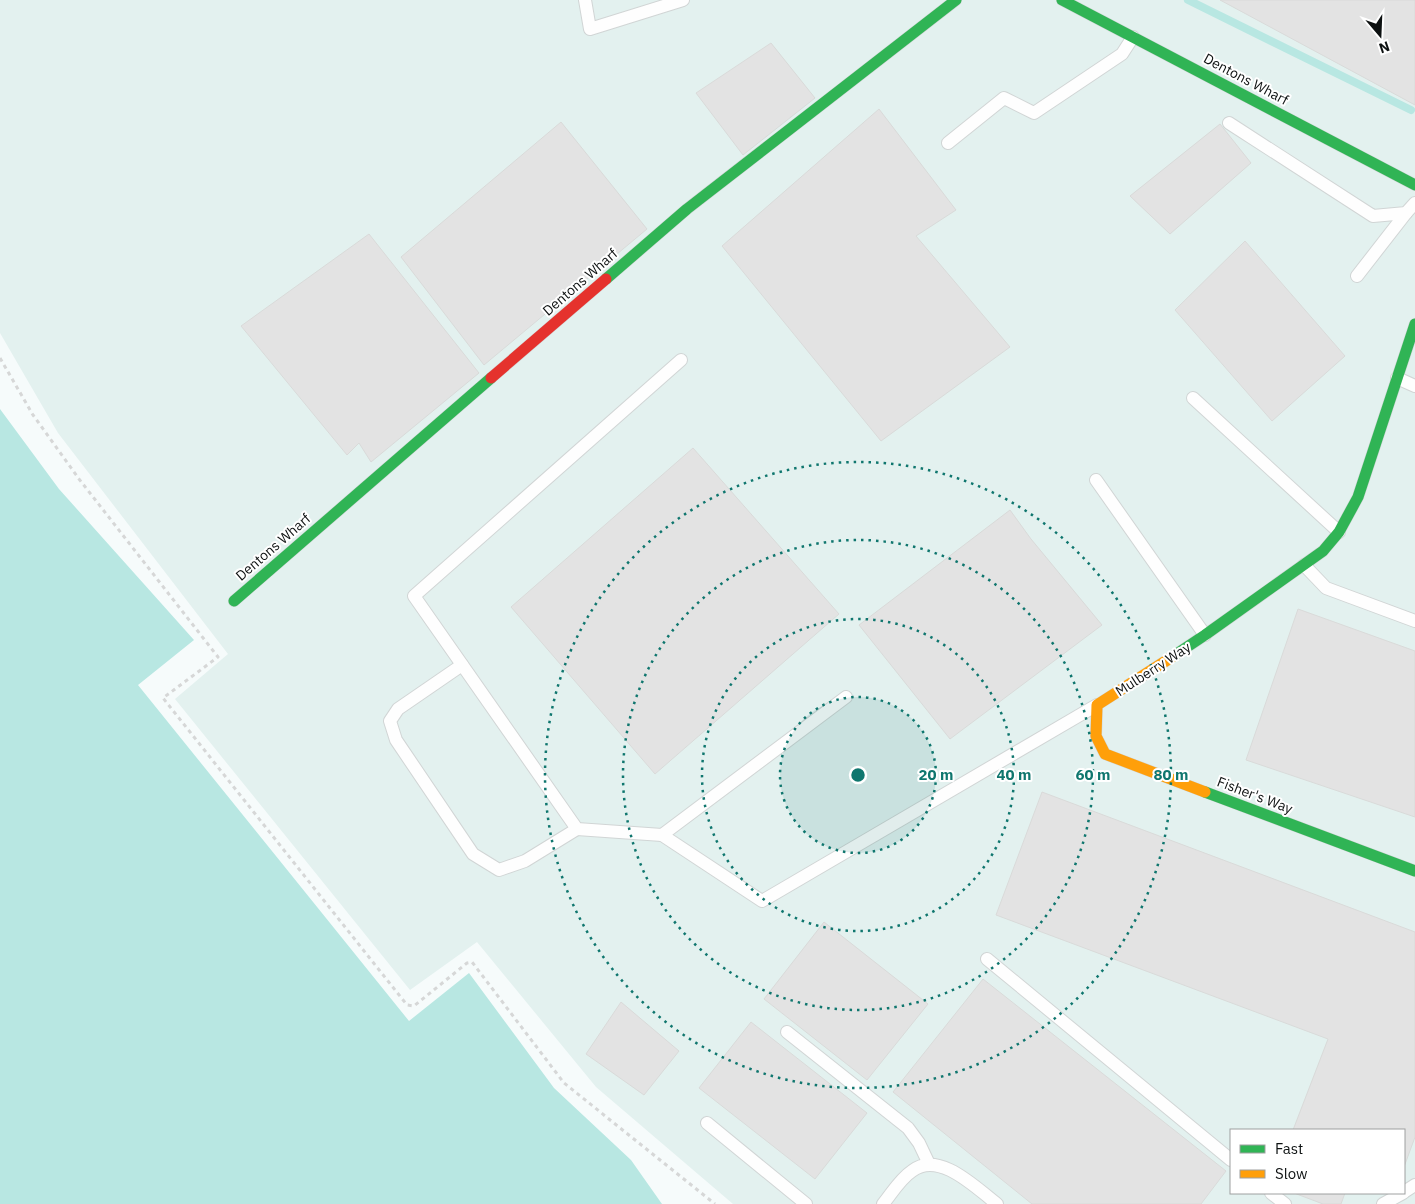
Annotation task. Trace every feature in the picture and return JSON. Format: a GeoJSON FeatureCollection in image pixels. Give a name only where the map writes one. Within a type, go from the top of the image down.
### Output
{"type":"FeatureCollection","features":[{"type":"Feature","properties":{"kind":"street","name":"Dentons Wharf"},"geometry":{"type":"LineString","coordinates":[[234,601],[687,209],[956,0]]}},
{"type":"Feature","properties":{"kind":"street","name":"Dentons Wharf"},"geometry":{"type":"LineString","coordinates":[[1062,0],[1415,185]]}},
{"type":"Feature","properties":{"kind":"street","name":"Mulberry Way"},"geometry":{"type":"LineString","coordinates":[[1097,706],[1205,635],[1304,565],[1322,551],[1339,532],[1358,497],[1415,324]]}},
{"type":"Feature","properties":{"kind":"street","name":"Fisher's Way"},"geometry":{"type":"LineString","coordinates":[[1097,706],[1096,734],[1098,745],[1105,754],[1415,871]]}},
{"type":"Feature","properties":{"kind":"lane"},"geometry":{"type":"LineString","coordinates":[[585,0],[590,29],[683,0]]}},
{"type":"Feature","properties":{"kind":"lane"},"geometry":{"type":"LineString","coordinates":[[948,143],[1004,98],[1034,113],[1122,54],[1133,37]]}},
{"type":"Feature","properties":{"kind":"lane"},"geometry":{"type":"LineString","coordinates":[[1229,123],[1373,216],[1406,213]]}},
{"type":"Feature","properties":{"kind":"lane"},"geometry":{"type":"LineString","coordinates":[[1357,276],[1415,202]]}},
{"type":"Feature","properties":{"kind":"lane"},"geometry":{"type":"LineString","coordinates":[[577,829],[414,596],[681,360]]}},
{"type":"Feature","properties":{"kind":"lane"},"geometry":{"type":"LineString","coordinates":[[1397,378],[1415,386]]}},
{"type":"Feature","properties":{"kind":"lane"},"geometry":{"type":"LineString","coordinates":[[1193,398],[1339,532]]}},
{"type":"Feature","properties":{"kind":"lane"},"geometry":{"type":"LineString","coordinates":[[1096,480],[1205,635]]}},
{"type":"Feature","properties":{"kind":"lane"},"geometry":{"type":"LineString","coordinates":[[1304,565],[1326,588],[1415,621]]}},
{"type":"Feature","properties":{"kind":"lane"},"geometry":{"type":"LineString","coordinates":[[462,665],[398,708],[390,722],[396,740],[473,854],[499,870],[525,861],[577,829],[662,835],[846,697]]}},
{"type":"Feature","properties":{"kind":"lane","name":"Mulberry Way"},"geometry":{"type":"LineString","coordinates":[[662,835],[762,901],[1097,706]]}},
{"type":"Feature","properties":{"kind":"lane"},"geometry":{"type":"LineString","coordinates":[[987,958],[1230,1159]]}},
{"type":"Feature","properties":{"kind":"lane"},"geometry":{"type":"LineString","coordinates":[[787,1032],[908,1128],[919,1143],[929,1164]]}},
{"type":"Feature","properties":{"kind":"lane"},"geometry":{"type":"LineString","coordinates":[[706,1123],[806,1204]]}},
{"type":"Feature","properties":{"kind":"lane"},"geometry":{"type":"LineString","coordinates":[[883,1204],[912,1170],[929,1164],[946,1167],[997,1204]]}},
{"type":"Feature","properties":{"kind":"lane"},"geometry":{"type":"LineString","coordinates":[[1272,1194],[1285,1204]]}},
{"type":"Feature","properties":{"kind":"lane"},"geometry":{"type":"LineString","coordinates":[[1383,1204],[1403,1194]]}},
{"type":"Feature","properties":{"kind":"path"},"geometry":{"type":"LineString","coordinates":[[0,358],[34,415],[79,479],[218,657],[163,698],[408,1005],[414,1006],[467,963],[472,962],[564,1083],[715,1204]]}},
{"type":"Feature","properties":{"kind":"shaded area"},"geometry":{"type":"Polygon","coordinates":[[[0,0],[1415,0],[1415,1204],[733,1204],[596,1087],[477,942],[410,990],[175,699],[228,654],[58,433],[0,333],[0,0]]]}},
{"type":"Feature","properties":{"kind":"water"},"geometry":{"type":"Polygon","coordinates":[[[0,409],[59,489],[194,640],[138,685],[409,1021],[469,973],[554,1088],[631,1160],[662,1204],[0,1204],[0,409]]]}},
{"type":"Feature","properties":{"kind":"building"},"geometry":{"type":"Polygon","coordinates":[[[1220,0],[1415,0],[1415,105],[1220,0]]]}},
{"type":"Feature","properties":{"kind":"building"},"geometry":{"type":"Polygon","coordinates":[[[771,43],[815,98],[743,155],[696,93],[771,43]]]}},
{"type":"Feature","properties":{"kind":"building"},"geometry":{"type":"Polygon","coordinates":[[[879,109],[956,210],[916,236],[1010,347],[881,441],[722,246],[879,109]]]}},
{"type":"Feature","properties":{"kind":"building"},"geometry":{"type":"Polygon","coordinates":[[[561,122],[647,229],[484,365],[401,257],[561,122]]]}},
{"type":"Feature","properties":{"kind":"building"},"geometry":{"type":"Polygon","coordinates":[[[1220,124],[1251,163],[1170,234],[1130,196],[1220,124]]]}},
{"type":"Feature","properties":{"kind":"building"},"geometry":{"type":"Polygon","coordinates":[[[369,234],[479,373],[371,462],[359,443],[347,455],[241,326],[369,234]]]}},
{"type":"Feature","properties":{"kind":"building"},"geometry":{"type":"Polygon","coordinates":[[[1245,241],[1345,356],[1272,421],[1175,310],[1245,241]]]}},
{"type":"Feature","properties":{"kind":"building"},"geometry":{"type":"Polygon","coordinates":[[[693,448],[839,614],[655,774],[511,607],[693,448]]]}},
{"type":"Feature","properties":{"kind":"building"},"geometry":{"type":"Polygon","coordinates":[[[1010,510],[1031,539],[1102,625],[950,739],[859,625],[1010,510]]]}},
{"type":"Feature","properties":{"kind":"building"},"geometry":{"type":"Polygon","coordinates":[[[1298,609],[1415,651],[1415,817],[1246,760],[1298,609]]]}},
{"type":"Feature","properties":{"kind":"building"},"geometry":{"type":"Polygon","coordinates":[[[1042,792],[1415,932],[1415,1137],[1405,1164],[1405,1129],[1293,1129],[1328,1039],[996,915],[1042,792]]]}},
{"type":"Feature","properties":{"kind":"building"},"geometry":{"type":"Polygon","coordinates":[[[824,922],[928,1004],[867,1080],[764,999],[824,922]]]}},
{"type":"Feature","properties":{"kind":"building"},"geometry":{"type":"Polygon","coordinates":[[[983,979],[1226,1171],[1201,1204],[1032,1204],[893,1092],[983,979]]]}},
{"type":"Feature","properties":{"kind":"building"},"geometry":{"type":"Polygon","coordinates":[[[621,1002],[679,1051],[644,1095],[586,1054],[621,1002]]]}},
{"type":"Feature","properties":{"kind":"building"},"geometry":{"type":"Polygon","coordinates":[[[751,1022],[867,1113],[815,1179],[699,1088],[751,1022]]]}},
{"type":"Feature","properties":{"kind":"building"},"geometry":{"type":"Polygon","coordinates":[[[1297,1194],[1345,1194],[1341,1204],[1323,1204],[1297,1194]]]}},
{"type":"Feature","properties":{"kind":"waterway"},"geometry":{"type":"LineString","coordinates":[[1188,0],[1411,110]]}},
{"type":"Feature","properties":{"kind":"traffic: fast"},"geometry":{"type":"LineString","coordinates":[[606,279],[687,209],[956,0]]}},
{"type":"Feature","properties":{"kind":"traffic: fast"},"geometry":{"type":"LineString","coordinates":[[1062,0],[1415,185]]}},
{"type":"Feature","properties":{"kind":"traffic: fast"},"geometry":{"type":"LineString","coordinates":[[1172,657],[1323,551],[1339,532],[1358,497],[1415,324]]}},
{"type":"Feature","properties":{"kind":"traffic: fast"},"geometry":{"type":"LineString","coordinates":[[234,601],[491,378]]}},
{"type":"Feature","properties":{"kind":"traffic: fast"},"geometry":{"type":"LineString","coordinates":[[1205,792],[1415,871]]}},
{"type":"Feature","properties":{"kind":"traffic: slow"},"geometry":{"type":"LineString","coordinates":[[1172,657],[1097,705],[1096,736],[1105,754],[1205,792]]}},
{"type":"Feature","properties":{"kind":"traffic: jam"},"geometry":{"type":"LineString","coordinates":[[491,378],[606,279]]}}]}
